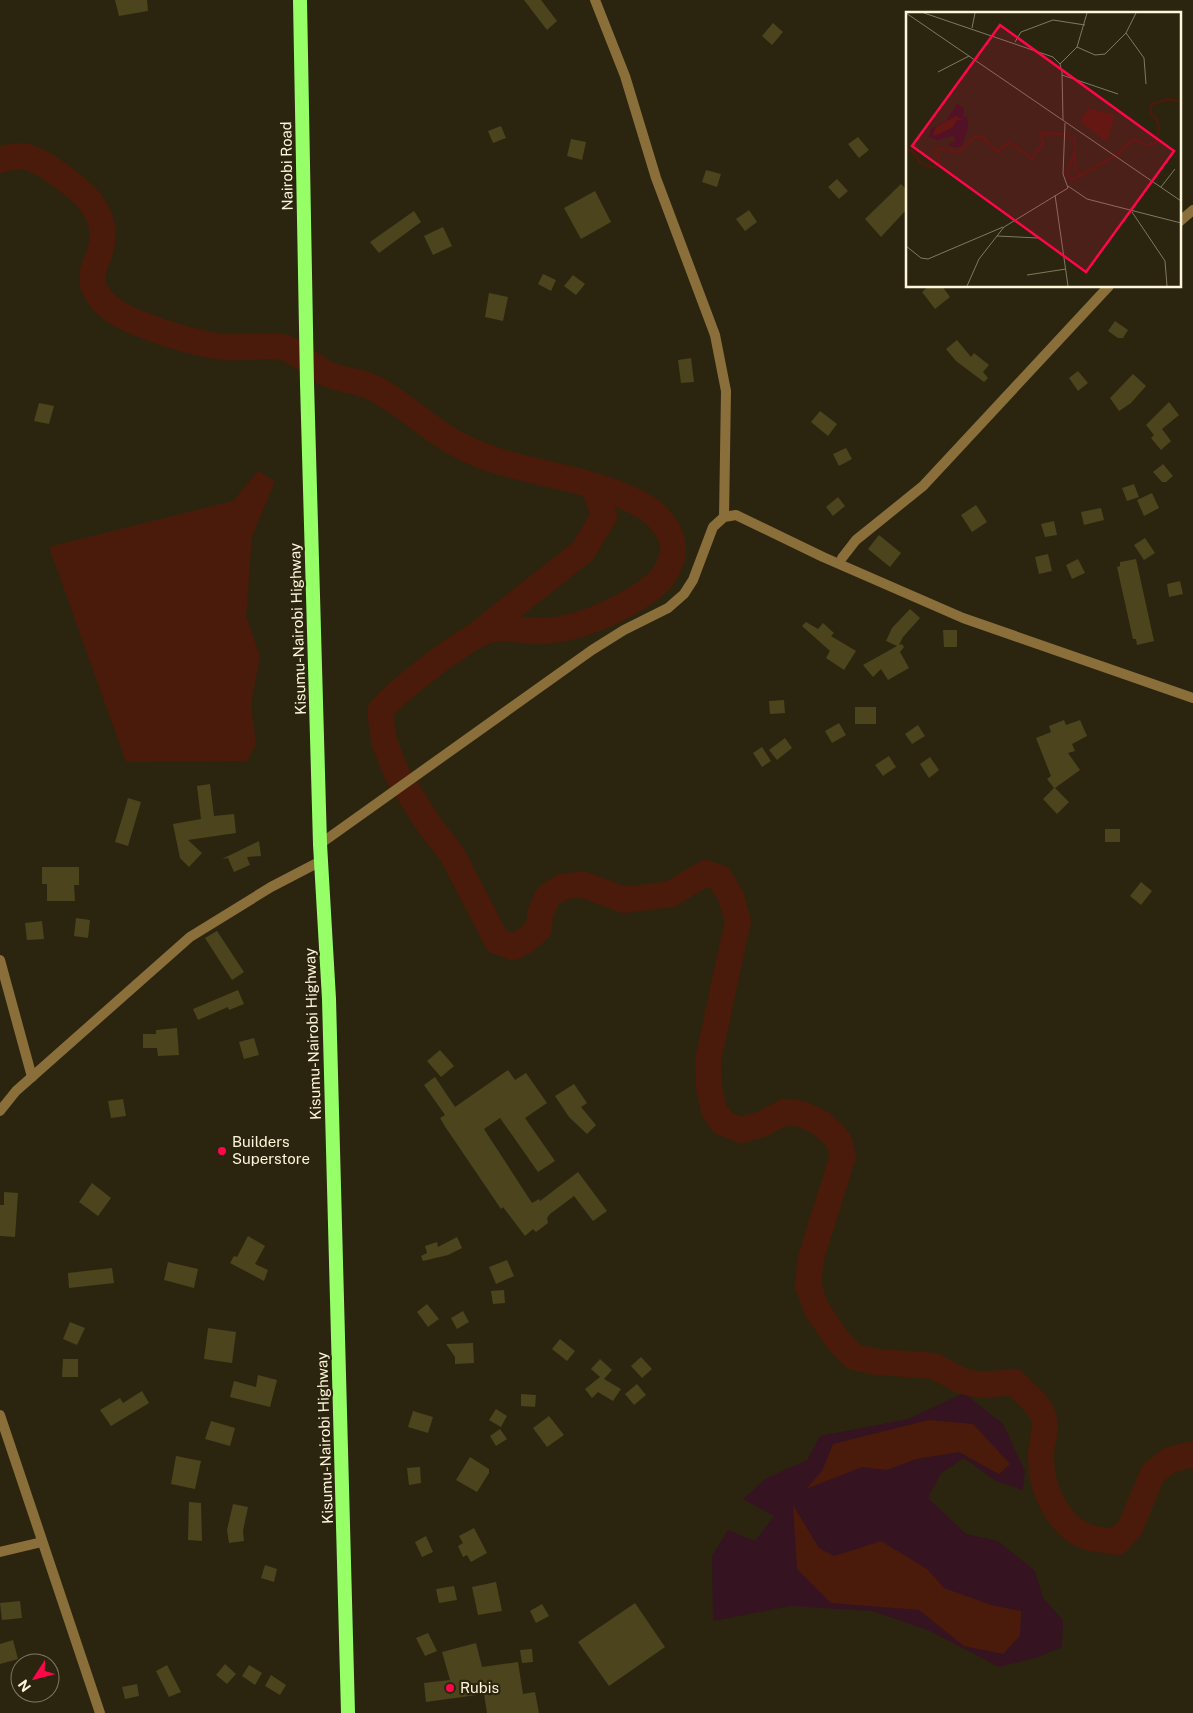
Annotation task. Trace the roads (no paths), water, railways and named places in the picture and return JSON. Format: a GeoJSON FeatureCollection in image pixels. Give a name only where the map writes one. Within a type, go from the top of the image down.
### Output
{"type":"FeatureCollection","features":[{"type":"Feature","properties":{"kind":"highway","name":"Nairobi Road"},"geometry":{"type":"LineString","coordinates":[[300,0],[307,383]]}},
{"type":"Feature","properties":{"kind":"highway","name":"Kisumu-Nairobi Highway"},"geometry":{"type":"LineString","coordinates":[[307,383],[320,844],[329,999],[348,1713]]}},
{"type":"Feature","properties":{"kind":"street"},"geometry":{"type":"LineString","coordinates":[[595,0],[625,76],[656,178],[714,335],[726,391],[724,517]]}},
{"type":"Feature","properties":{"kind":"street"},"geometry":{"type":"LineString","coordinates":[[1180,221],[1193,210]]}},
{"type":"Feature","properties":{"kind":"street"},"geometry":{"type":"LineString","coordinates":[[842,558],[856,540],[923,486],[1107,288]]}},
{"type":"Feature","properties":{"kind":"street"},"geometry":{"type":"LineString","coordinates":[[320,844],[592,650],[624,630],[668,608],[679,599],[693,580],[713,527],[724,517],[736,515],[753,522],[823,557],[963,618],[1193,698]]}},
{"type":"Feature","properties":{"kind":"street"},"geometry":{"type":"LineString","coordinates":[[0,1111],[16,1091],[190,937],[271,887],[321,861]]}},
{"type":"Feature","properties":{"kind":"street"},"geometry":{"type":"LineString","coordinates":[[0,960],[32,1077]]}},
{"type":"Feature","properties":{"kind":"street"},"geometry":{"type":"LineString","coordinates":[[0,1415],[100,1713]]}},
{"type":"Feature","properties":{"kind":"street"},"geometry":{"type":"LineString","coordinates":[[0,1552],[42,1542]]}},
{"type":"Feature","properties":{"kind":"waterway"},"geometry":{"type":"LineString","coordinates":[[0,160],[21,156],[38,161],[73,185],[92,204],[102,227],[102,240],[93,272],[93,286],[99,297],[122,316],[183,339],[204,344],[225,347],[272,346],[286,348],[327,374],[364,384],[385,394],[444,437],[477,454],[618,494],[647,508],[660,519],[672,541],[672,557],[668,569],[662,578],[643,594],[608,614],[567,628],[535,631],[499,628],[481,633],[434,664],[389,702],[380,711],[384,741],[397,774],[429,825],[452,854],[497,941],[513,947],[525,941],[539,929],[540,914],[548,896],[562,887],[582,884],[624,900],[671,894],[705,873],[720,878],[731,897],[738,921],[708,1060],[709,1088],[714,1110],[723,1123],[741,1130],[762,1124],[785,1112],[802,1114],[821,1123],[838,1139],[843,1156],[811,1258],[808,1285],[816,1308],[839,1342],[854,1357],[878,1362],[934,1366],[962,1381],[981,1385],[1014,1382],[1040,1409],[1044,1419],[1045,1425],[1041,1452],[1042,1470],[1053,1504],[1067,1524],[1087,1537],[1117,1542],[1130,1528],[1153,1473],[1170,1460],[1193,1454]]}},
{"type":"Feature","properties":{"kind":"waterway"},"geometry":{"type":"LineString","coordinates":[[479,633],[583,551],[604,516],[594,486]]}},
{"type":"Feature","properties":{"kind":"place","name":"Builders Superstore"},"geometry":{"type":"Point","coordinates":[222,1151]}},
{"type":"Feature","properties":{"kind":"place","name":"Rubis"},"geometry":{"type":"Point","coordinates":[450,1688]}}]}
